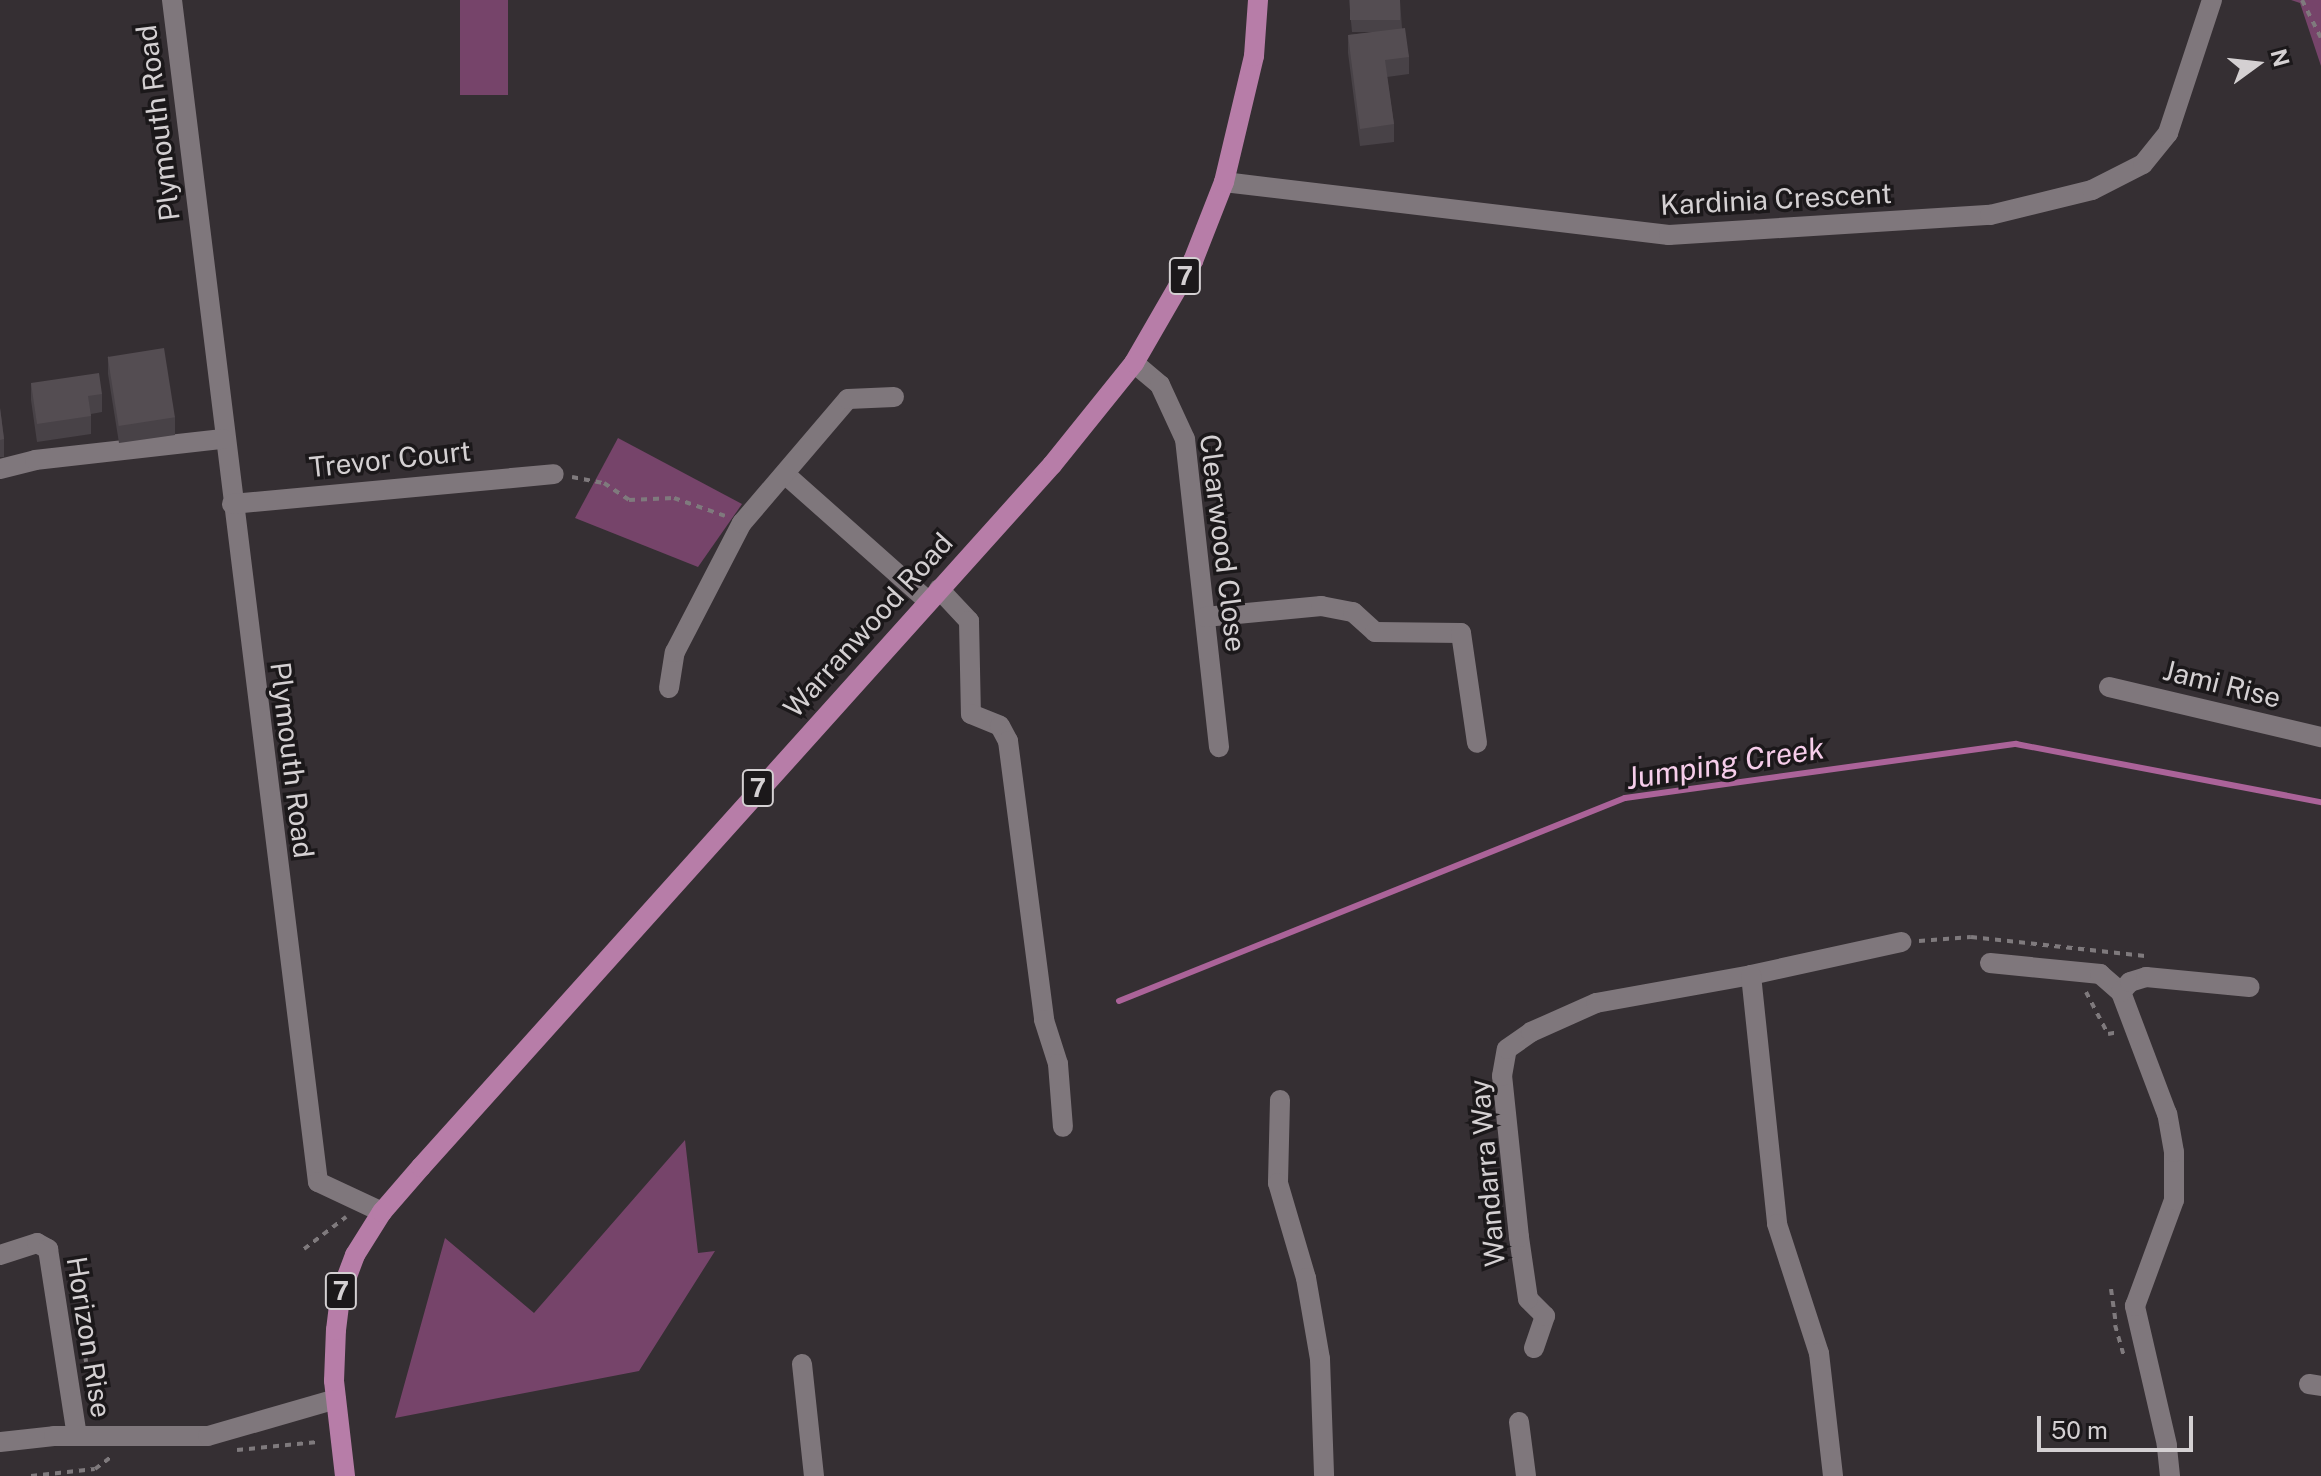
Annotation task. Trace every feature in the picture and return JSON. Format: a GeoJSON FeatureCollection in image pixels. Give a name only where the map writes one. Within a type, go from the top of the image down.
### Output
{"type":"FeatureCollection","features":[{"type":"Feature","properties":{"kind":"main road","name":"Warranwood Road"},"geometry":{"type":"LineString","coordinates":[[382,1212],[933,595],[1134,363],[1186,275],[1224,182],[1254,56],[1258,0]]}},
{"type":"Feature","properties":{"kind":"main road","name":"7"},"geometry":{"type":"LineString","coordinates":[[345,1476],[336,1399],[340,1295],[355,1255],[382,1212]]}},
{"type":"Feature","properties":{"kind":"street","name":"Plymouth Road"},"geometry":{"type":"LineString","coordinates":[[172,0],[223,439],[318,1182],[382,1212]]}},
{"type":"Feature","properties":{"kind":"street","name":"Kardinia Crescent"},"geometry":{"type":"LineString","coordinates":[[1224,182],[1669,235],[1990,215],[2092,190],[2143,164],[2168,133],[2212,0]]}},
{"type":"Feature","properties":{"kind":"street","name":"Clearwood Close"},"geometry":{"type":"LineString","coordinates":[[1134,363],[1160,385],[1185,439],[1219,747]]}},
{"type":"Feature","properties":{"kind":"street"},"geometry":{"type":"LineString","coordinates":[[669,688],[675,652],[742,523],[848,399],[894,397]]}},
{"type":"Feature","properties":{"kind":"street"},"geometry":{"type":"LineString","coordinates":[[0,469],[35,460],[223,439]]}},
{"type":"Feature","properties":{"kind":"street","name":"Trevor Court"},"geometry":{"type":"LineString","coordinates":[[232,504],[554,474]]}},
{"type":"Feature","properties":{"kind":"street"},"geometry":{"type":"LineString","coordinates":[[786,475],[969,621],[971,714],[1000,726],[1008,741],[1044,1020],[1058,1064],[1063,1127]]}},
{"type":"Feature","properties":{"kind":"street"},"geometry":{"type":"LineString","coordinates":[[1205,617],[1321,606],[1353,612],[1375,632],[1461,633],[1477,743]]}},
{"type":"Feature","properties":{"kind":"street","name":"Jami Rise"},"geometry":{"type":"LineString","coordinates":[[2109,687],[2321,737]]}},
{"type":"Feature","properties":{"kind":"street","name":"Wandarra Way"},"geometry":{"type":"LineString","coordinates":[[1534,1348],[1545,1316],[1528,1299],[1519,1237],[1502,1076],[1507,1049],[1531,1032],[1596,1003],[1751,975],[1901,942]]}},
{"type":"Feature","properties":{"kind":"street"},"geometry":{"type":"LineString","coordinates":[[1990,963],[2100,974],[2121,992],[2167,1114],[2174,1152],[2174,1200],[2135,1306],[2167,1445],[2170,1476]]}},
{"type":"Feature","properties":{"kind":"street"},"geometry":{"type":"LineString","coordinates":[[1751,975],[1777,1224],[1814,1330],[1833,1476]]}},
{"type":"Feature","properties":{"kind":"street"},"geometry":{"type":"LineString","coordinates":[[2121,992],[2130,982],[2146,977],[2250,987]]}},
{"type":"Feature","properties":{"kind":"street"},"geometry":{"type":"LineString","coordinates":[[1280,1100],[1278,1183],[1306,1278],[1320,1359],[1324,1476]]}},
{"type":"Feature","properties":{"kind":"street","name":"Horizon Rise"},"geometry":{"type":"LineString","coordinates":[[0,1255],[37,1243],[48,1249],[77,1436]]}},
{"type":"Feature","properties":{"kind":"street"},"geometry":{"type":"LineString","coordinates":[[802,1364],[814,1476]]}},
{"type":"Feature","properties":{"kind":"street","name":"Horizon Rise"},"geometry":{"type":"LineString","coordinates":[[0,1442],[77,1436],[208,1436],[336,1399]]}},
{"type":"Feature","properties":{"kind":"street"},"geometry":{"type":"LineString","coordinates":[[1519,1422],[1526,1476]]}},
{"type":"Feature","properties":{"kind":"path"},"geometry":{"type":"LineString","coordinates":[[2302,0],[2321,38]]}},
{"type":"Feature","properties":{"kind":"path"},"geometry":{"type":"LineString","coordinates":[[554,474],[604,483],[629,500],[690,501],[742,523]]}},
{"type":"Feature","properties":{"kind":"path"},"geometry":{"type":"LineString","coordinates":[[1901,942],[1971,937],[2154,957]]}},
{"type":"Feature","properties":{"kind":"path"},"geometry":{"type":"LineString","coordinates":[[304,1249],[341,1224],[356,1202]]}},
{"type":"Feature","properties":{"kind":"shaded area"},"geometry":{"type":"Polygon","coordinates":[[[460,0],[508,0],[508,95],[460,95],[460,0]]]}},
{"type":"Feature","properties":{"kind":"shaded area"},"geometry":{"type":"Polygon","coordinates":[[[2291,0],[2321,0],[2321,66],[2300,3],[2291,0]]]}},
{"type":"Feature","properties":{"kind":"shaded area"},"geometry":{"type":"Polygon","coordinates":[[[618,438],[742,504],[698,567],[575,518],[618,438]]]}},
{"type":"Feature","properties":{"kind":"shaded area"},"geometry":{"type":"Polygon","coordinates":[[[685,1140],[698,1253],[715,1251],[639,1371],[395,1418],[445,1238],[534,1313],[685,1140]]]}},
{"type":"Feature","properties":{"kind":"building"},"geometry":{"type":"Polygon","coordinates":[[[1350,0],[1400,0],[1400,20],[1350,20],[1350,0]]]}},
{"type":"Feature","properties":{"kind":"building"},"geometry":{"type":"Polygon","coordinates":[[[1405,28],[1409,57],[1385,60],[1394,124],[1360,129],[1348,35],[1405,28]]]}},
{"type":"Feature","properties":{"kind":"building"},"geometry":{"type":"Polygon","coordinates":[[[164,348],[175,417],[119,426],[108,357],[164,348]]]}},
{"type":"Feature","properties":{"kind":"building"},"geometry":{"type":"Polygon","coordinates":[[[99,373],[102,394],[88,396],[91,416],[37,424],[31,383],[99,373]]]}},
{"type":"Feature","properties":{"kind":"building"},"geometry":{"type":"Polygon","coordinates":[[[0,408],[4,439],[0,440],[0,408]]]}},
{"type":"Feature","properties":{"kind":"waterway","name":"Jumping Creek"},"geometry":{"type":"LineString","coordinates":[[1119,1001],[1625,798],[2016,744],[2321,802]]}}]}
